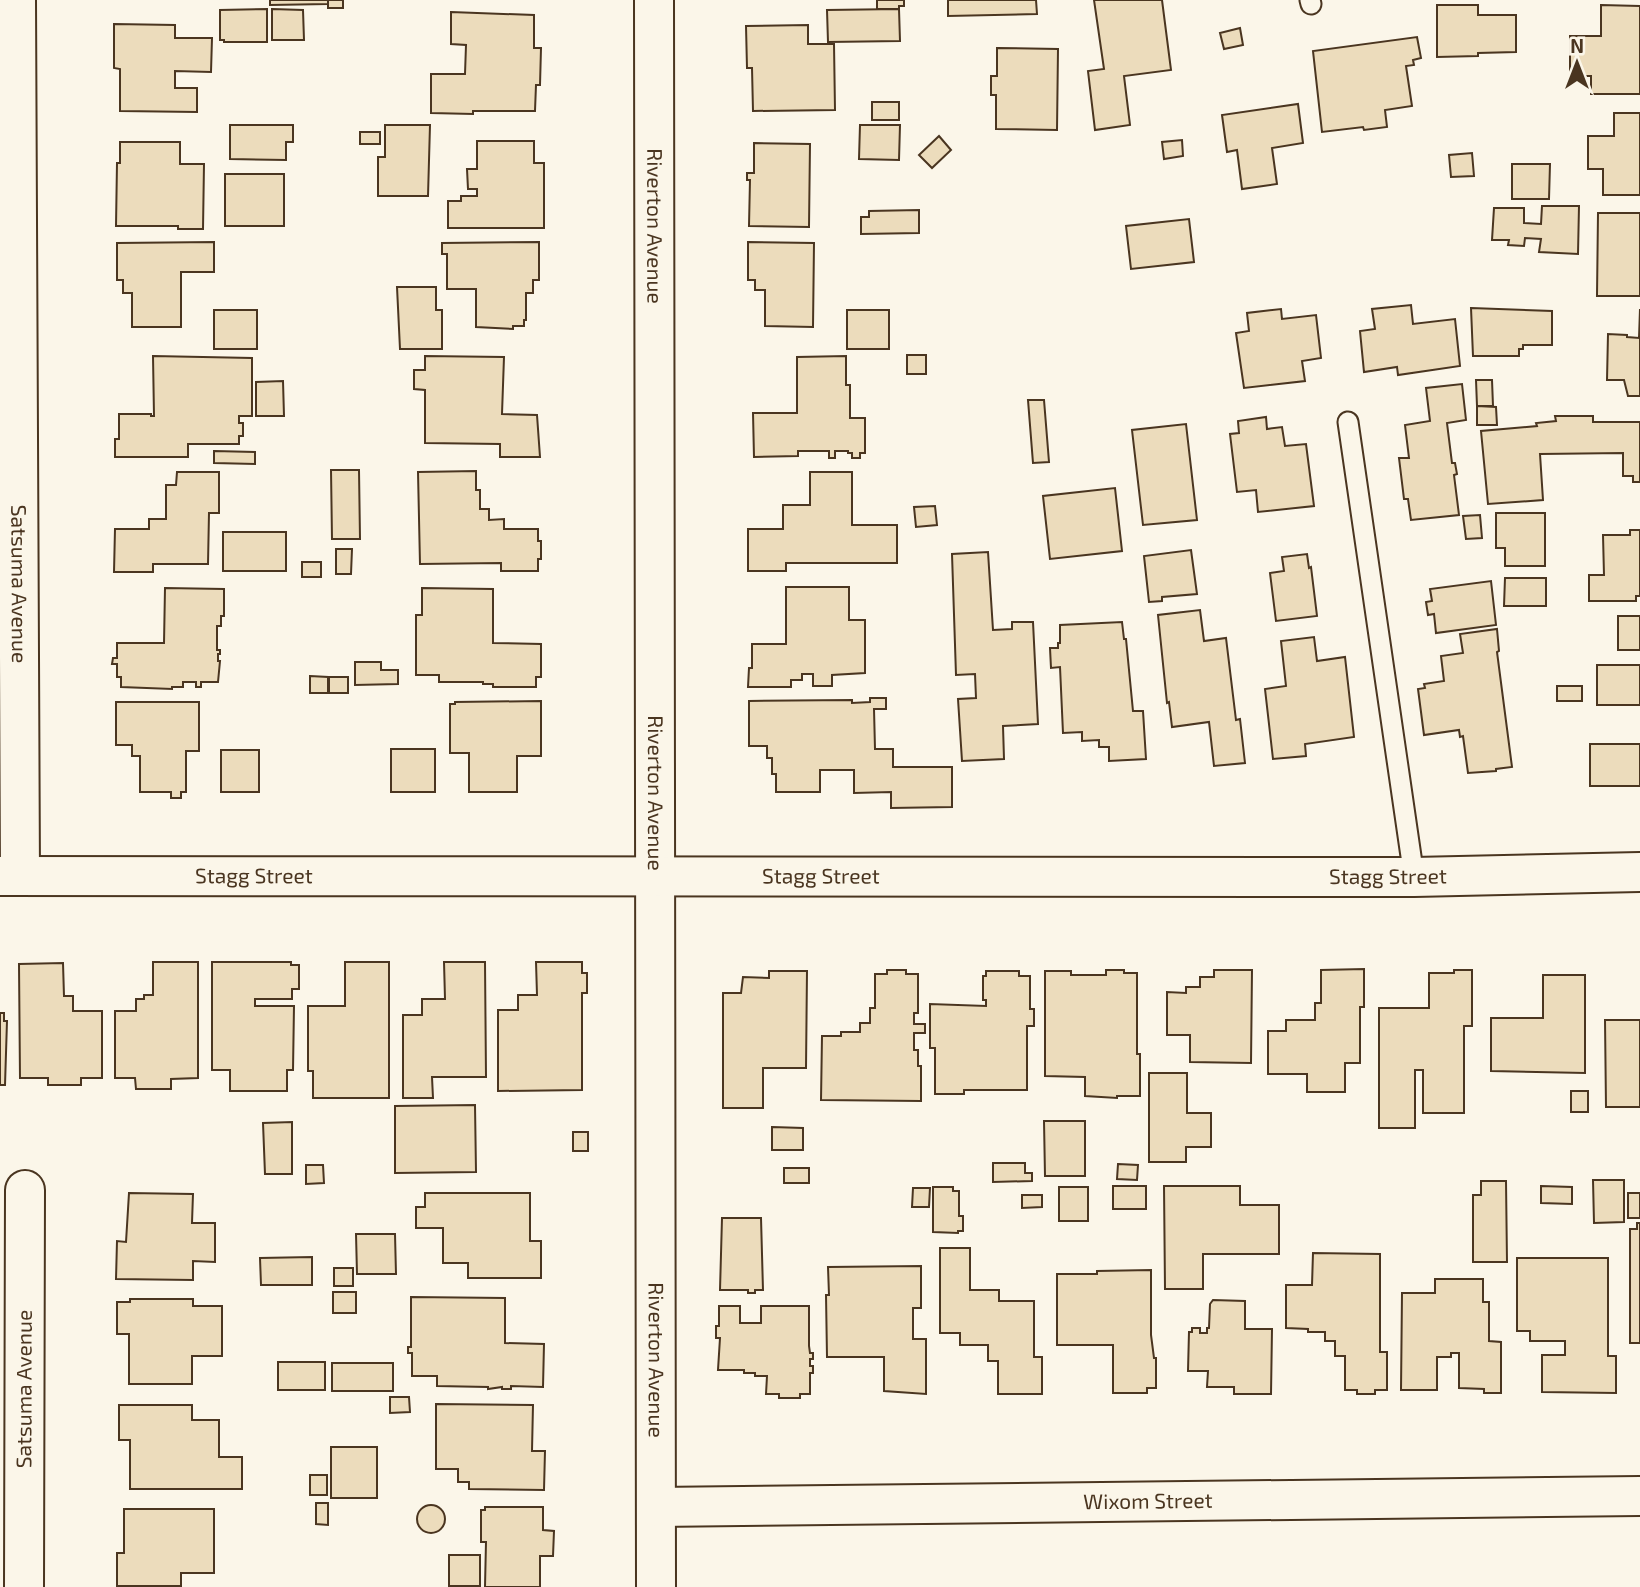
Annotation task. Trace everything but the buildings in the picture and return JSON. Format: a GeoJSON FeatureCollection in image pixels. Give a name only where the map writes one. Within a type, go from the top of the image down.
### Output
{"type":"FeatureCollection","features":[{"type":"Feature","properties":{"kind":"street","name":"Satsuma Avenue"},"geometry":{"type":"LineString","coordinates":[[10,876],[16,0]]}},
{"type":"Feature","properties":{"kind":"street","name":"Riverton Avenue"},"geometry":{"type":"LineString","coordinates":[[654,0],[656,1587]]}},
{"type":"Feature","properties":{"kind":"street","name":"Stagg Street"},"geometry":{"type":"LineString","coordinates":[[10,876],[1414,877],[1640,872]]}},
{"type":"Feature","properties":{"kind":"street","name":"Satsuma Avenue"},"geometry":{"type":"LineString","coordinates":[[24,1190],[24,1587]]}},
{"type":"Feature","properties":{"kind":"street","name":"Wixom Street"},"geometry":{"type":"LineString","coordinates":[[656,1507],[1640,1496]]}},
{"type":"Feature","properties":{"kind":"lane"},"geometry":{"type":"LineString","coordinates":[[1348,422],[1414,877]]}}]}
